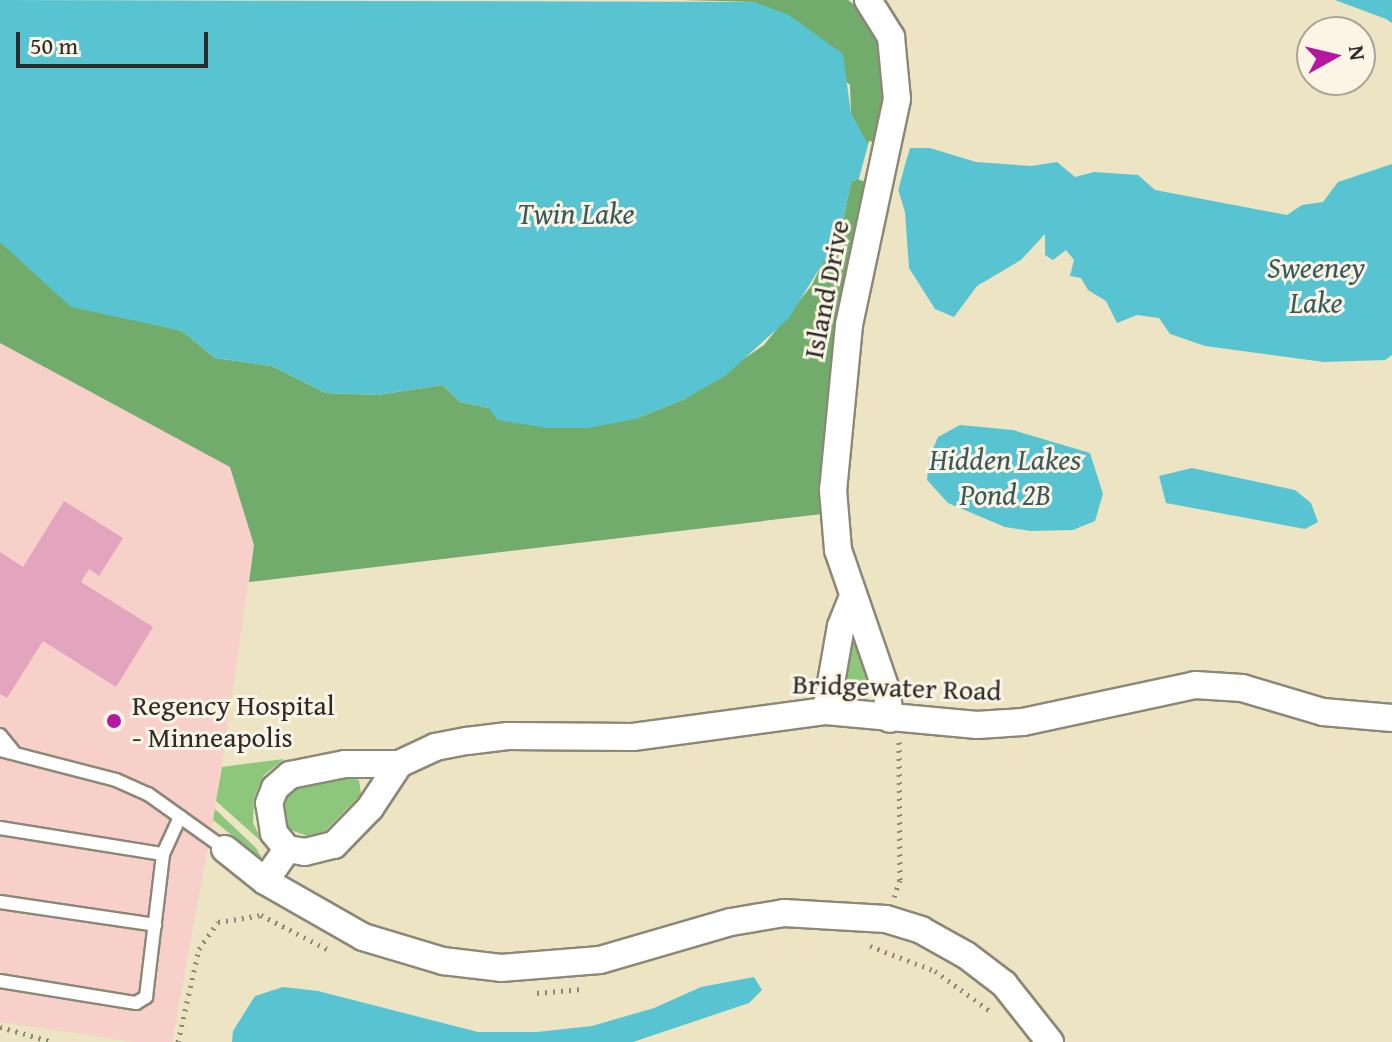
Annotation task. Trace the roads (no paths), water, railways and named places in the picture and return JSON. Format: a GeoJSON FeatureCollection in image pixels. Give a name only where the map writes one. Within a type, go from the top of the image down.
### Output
{"type":"FeatureCollection","features":[{"type":"Feature","properties":{"kind":"street","name":"Island Drive"},"geometry":{"type":"LineString","coordinates":[[868,0],[882,17],[896,57],[897,99],[849,325],[837,427],[836,520],[852,599],[896,720]]}},
{"type":"Feature","properties":{"kind":"street"},"geometry":{"type":"LineString","coordinates":[[826,711],[841,626],[852,599]]}},
{"type":"Feature","properties":{"kind":"street","name":"Bridgewater Road"},"geometry":{"type":"LineString","coordinates":[[287,849],[269,819],[269,803],[275,788],[290,775],[345,764],[399,764],[435,747],[494,737],[633,737],[826,711],[896,720],[1023,722],[1195,685],[1242,688],[1323,712],[1392,718]]}},
{"type":"Feature","properties":{"kind":"street"},"geometry":{"type":"LineString","coordinates":[[265,881],[287,849],[319,851],[334,845],[370,808],[399,764]]}},
{"type":"Feature","properties":{"kind":"street"},"geometry":{"type":"LineString","coordinates":[[225,849],[265,881],[377,942],[443,961],[501,968],[600,960],[731,922],[784,913],[831,912],[886,919],[921,930],[966,955],[1004,984],[1050,1042]]}},
{"type":"Feature","properties":{"kind":"lane"},"geometry":{"type":"LineString","coordinates":[[0,735],[6,750],[116,780],[180,817],[225,849]]}},
{"type":"Feature","properties":{"kind":"lane"},"geometry":{"type":"LineString","coordinates":[[0,981],[136,1003],[146,997],[163,854],[180,817]]}},
{"type":"Feature","properties":{"kind":"lane"},"geometry":{"type":"LineString","coordinates":[[0,828],[163,854]]}},
{"type":"Feature","properties":{"kind":"lane"},"geometry":{"type":"LineString","coordinates":[[0,902],[155,925]]}},
{"type":"Feature","properties":{"kind":"water","name":"Twin Lake"},"geometry":{"type":"Polygon","coordinates":[[[0,0],[754,2],[789,15],[843,54],[851,114],[869,146],[907,158],[910,148],[930,148],[976,162],[1031,166],[1057,162],[1075,177],[1094,172],[1138,175],[1155,190],[1287,215],[1302,205],[1323,202],[1338,182],[1392,164],[1392,355],[1385,360],[1324,362],[1205,346],[1170,334],[1159,318],[1137,315],[1117,323],[1106,301],[1088,290],[1081,278],[1070,276],[1074,260],[1066,250],[1053,260],[1045,255],[1045,234],[1021,260],[977,286],[954,317],[935,309],[909,268],[905,212],[898,189],[859,178],[851,182],[844,216],[827,256],[789,318],[725,376],[685,399],[635,419],[589,428],[547,428],[497,420],[489,408],[460,402],[443,385],[377,395],[326,393],[272,366],[215,358],[182,331],[71,307],[0,242],[0,0]]]}},
{"type":"Feature","properties":{"kind":"water"},"geometry":{"type":"Polygon","coordinates":[[[1335,0],[1392,0],[1392,23],[1386,19],[1335,0]]]}},
{"type":"Feature","properties":{"kind":"water","name":"Hidden Lakes Pond 2B"},"geometry":{"type":"Polygon","coordinates":[[[960,425],[1013,430],[1090,453],[1103,494],[1095,521],[1073,530],[1031,531],[1005,527],[948,503],[927,480],[929,458],[938,437],[960,425]]]}},
{"type":"Feature","properties":{"kind":"water"},"geometry":{"type":"Polygon","coordinates":[[[1192,468],[1295,490],[1311,503],[1318,522],[1305,529],[1166,503],[1159,476],[1192,468]]]}},
{"type":"Feature","properties":{"kind":"water"},"geometry":{"type":"Polygon","coordinates":[[[754,977],[762,990],[749,1003],[633,1042],[232,1042],[233,1031],[255,996],[283,987],[318,991],[478,1032],[537,1032],[592,1026],[654,1008],[701,987],[754,977]]]}},
{"type":"Feature","properties":{"kind":"place","name":"Regency Hospital - Minneapolis"},"geometry":{"type":"Point","coordinates":[114,721]}},
{"type":"Feature","properties":{"kind":"water label","name":"Sweeney Lake"},"geometry":{"type":"Point","coordinates":[1316,284]}}]}
